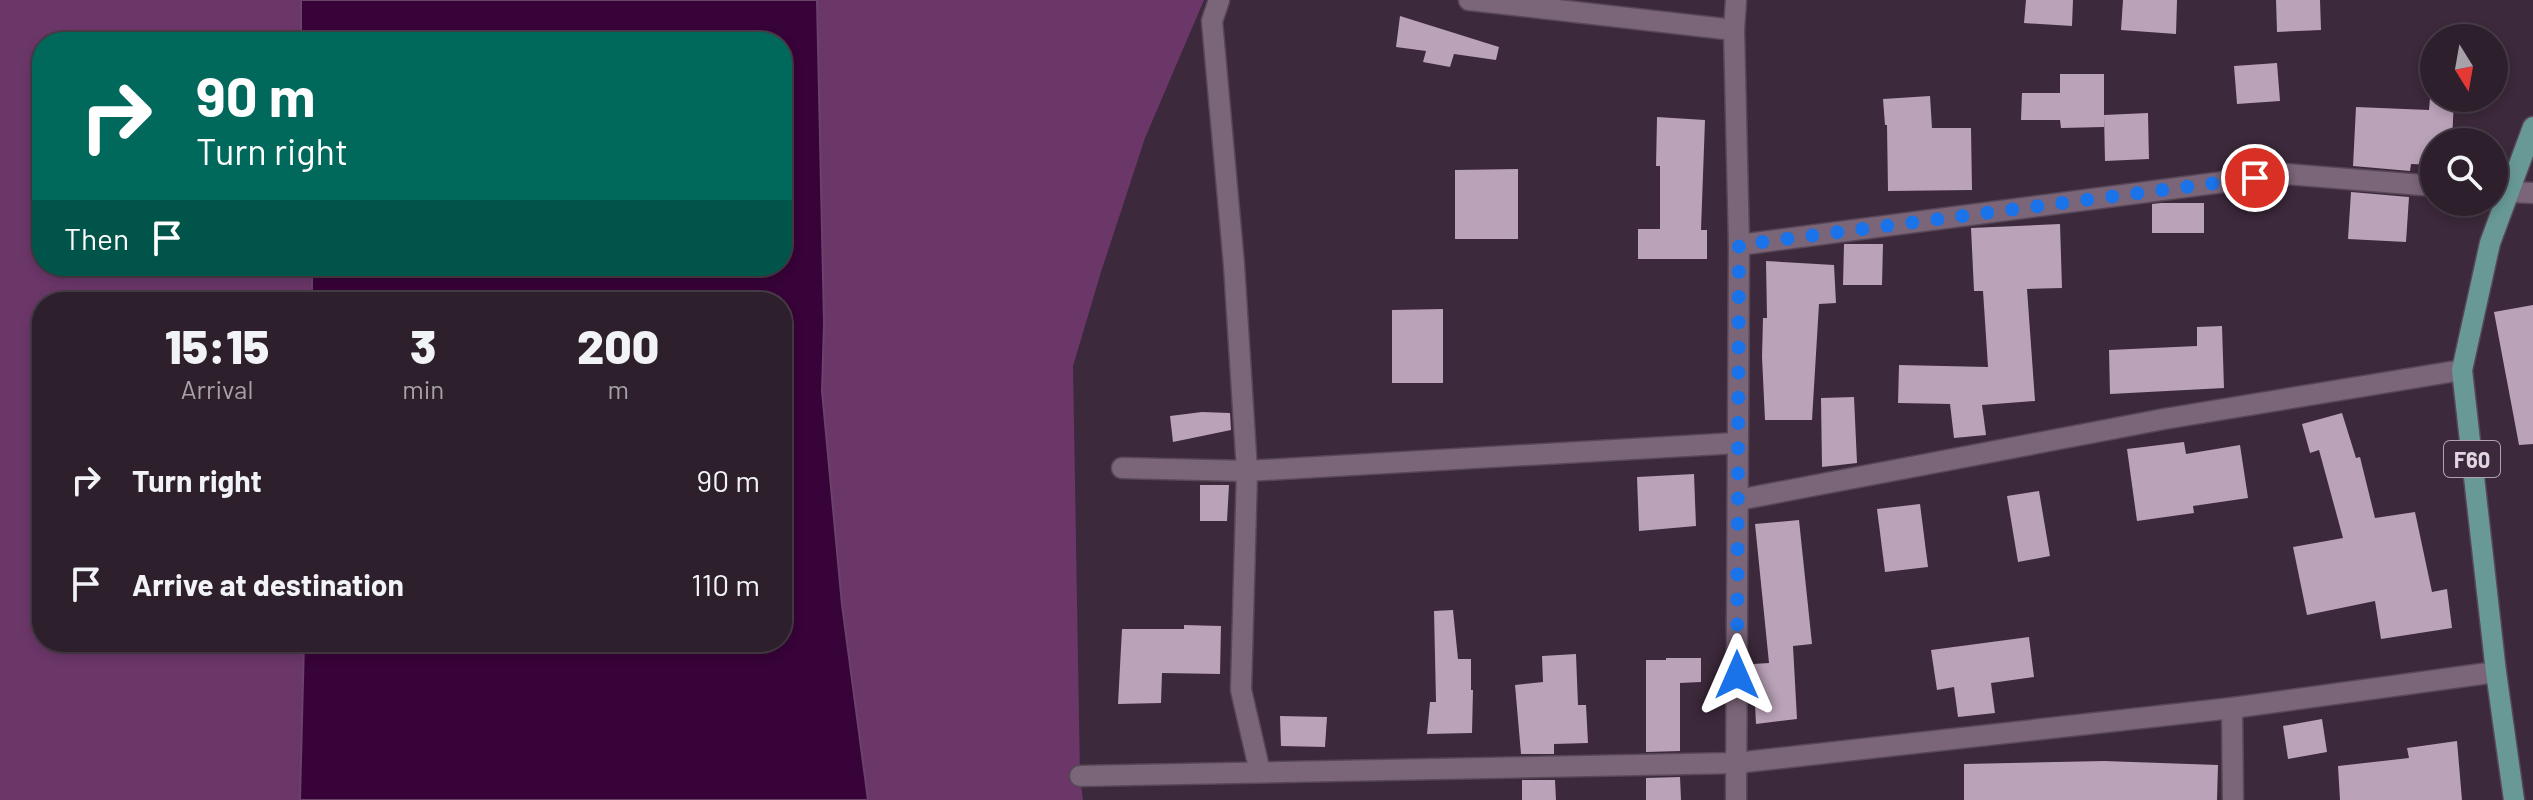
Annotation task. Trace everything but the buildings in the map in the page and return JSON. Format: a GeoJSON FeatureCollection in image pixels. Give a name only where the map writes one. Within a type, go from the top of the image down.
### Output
{"type":"FeatureCollection","features":[{"type":"Feature","properties":{"kind":"main road","name":"F60"},"geometry":{"type":"LineString","coordinates":[[2508,179],[2533,127]]}},
{"type":"Feature","properties":{"kind":"main road","name":"F60"},"geometry":{"type":"LineString","coordinates":[[2496,216],[2462,370],[2496,672],[2514,800]]}},
{"type":"Feature","properties":{"kind":"street"},"geometry":{"type":"LineString","coordinates":[[1219,0],[1212,21],[1234,265],[1247,471],[1241,690],[1260,772]]}},
{"type":"Feature","properties":{"kind":"street"},"geometry":{"type":"LineString","coordinates":[[1469,0],[1734,30]]}},
{"type":"Feature","properties":{"kind":"street"},"geometry":{"type":"LineString","coordinates":[[1736,0],[1739,245],[1736,800]]}},
{"type":"Feature","properties":{"kind":"street"},"geometry":{"type":"LineString","coordinates":[[1739,245],[2285,174],[2420,185]]}},
{"type":"Feature","properties":{"kind":"street"},"geometry":{"type":"LineString","coordinates":[[2508,191],[2533,193]]}},
{"type":"Feature","properties":{"kind":"street"},"geometry":{"type":"LineString","coordinates":[[1738,500],[2164,419],[2462,370]]}},
{"type":"Feature","properties":{"kind":"street"},"geometry":{"type":"LineString","coordinates":[[1122,468],[1247,471],[1737,443]]}},
{"type":"Feature","properties":{"kind":"street"},"geometry":{"type":"LineString","coordinates":[[1080,776],[1736,763],[2232,708],[2496,672]]}},
{"type":"Feature","properties":{"kind":"street"},"geometry":{"type":"LineString","coordinates":[[2232,708],[2233,800]]}},
{"type":"Feature","properties":{"kind":"shaded area"},"geometry":{"type":"Polygon","coordinates":[[[0,0],[301,0],[301,32],[32,32],[32,276],[312,276],[312,292],[32,292],[32,652],[304,652],[300,800],[0,800],[0,0]]]}},
{"type":"Feature","properties":{"kind":"shaded area"},"geometry":{"type":"Polygon","coordinates":[[[301,0],[817,0],[824,324],[822,391],[842,605],[868,800],[300,800],[304,652],[792,652],[792,292],[312,292],[312,276],[792,276],[792,32],[301,32],[301,0]]]}},
{"type":"Feature","properties":{"kind":"shaded area"},"geometry":{"type":"Polygon","coordinates":[[[817,0],[1204,0],[1145,138],[1073,366],[1080,776],[1083,800],[868,800],[842,605],[822,391],[824,324],[817,0]]]}},
{"type":"Feature","properties":{"kind":"route"},"geometry":{"type":"LineString","coordinates":[[1737,675],[1739,245],[2255,178]]}}]}
